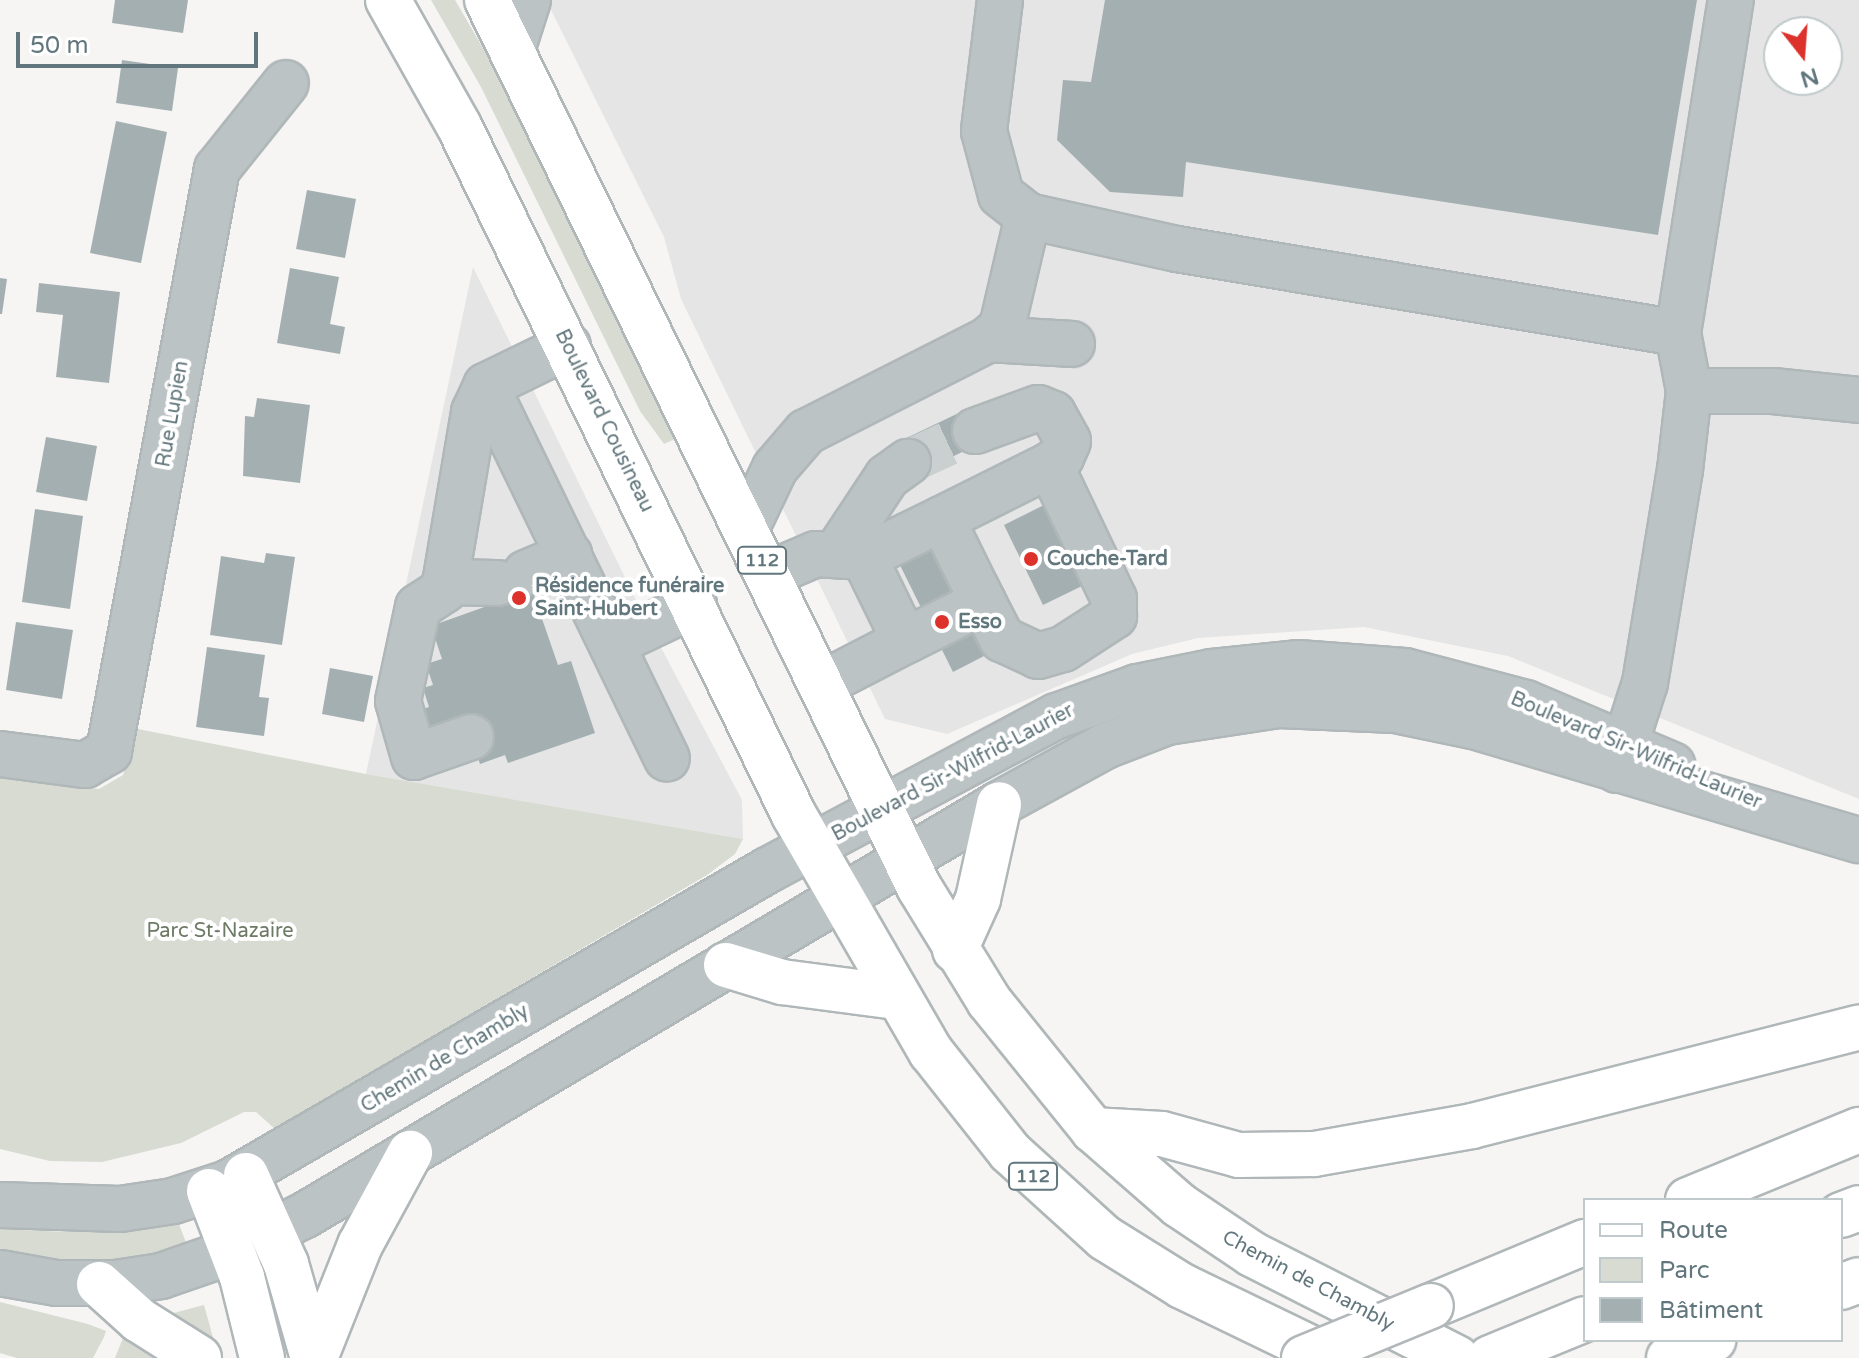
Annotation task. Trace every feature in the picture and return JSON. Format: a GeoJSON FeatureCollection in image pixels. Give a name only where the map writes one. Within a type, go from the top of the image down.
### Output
{"type":"FeatureCollection","features":[{"type":"Feature","properties":{"kind":"main road","name":"Boulevard Cousineau"},"geometry":{"type":"LineString","coordinates":[[388,0],[459,126],[810,847]]}},
{"type":"Feature","properties":{"kind":"main road","name":"112"},"geometry":{"type":"LineString","coordinates":[[487,0],[513,47],[883,810]]}},
{"type":"Feature","properties":{"kind":"main road"},"geometry":{"type":"LineString","coordinates":[[955,950],[978,899],[999,804]]}},
{"type":"Feature","properties":{"kind":"main road","name":"Chemin de Chambly"},"geometry":{"type":"LineString","coordinates":[[883,810],[906,860],[955,950],[1021,1045],[1093,1130],[1158,1188],[1252,1254],[1457,1358]]}},
{"type":"Feature","properties":{"kind":"main road","name":"112"},"geometry":{"type":"LineString","coordinates":[[810,847],[896,997],[990,1130],[1081,1219],[1182,1286],[1331,1358]]}},
{"type":"Feature","properties":{"kind":"main road"},"geometry":{"type":"LineString","coordinates":[[726,965],[782,982],[896,997]]}},
{"type":"Feature","properties":{"kind":"main road"},"geometry":{"type":"LineString","coordinates":[[1093,1130],[1162,1134],[1239,1155],[1314,1154],[1472,1126],[1859,1027]]}},
{"type":"Feature","properties":{"kind":"main road"},"geometry":{"type":"LineString","coordinates":[[1693,1198],[1859,1130]]}},
{"type":"Feature","properties":{"kind":"main road"},"geometry":{"type":"LineString","coordinates":[[314,1358],[360,1245],[410,1153]]}},
{"type":"Feature","properties":{"kind":"main road"},"geometry":{"type":"LineString","coordinates":[[227,1183],[273,1232],[314,1358]]}},
{"type":"Feature","properties":{"kind":"main road"},"geometry":{"type":"LineString","coordinates":[[227,1183],[233,1251],[262,1358]]}},
{"type":"Feature","properties":{"kind":"main road"},"geometry":{"type":"LineString","coordinates":[[1304,1358],[1583,1243]]}},
{"type":"Feature","properties":{"kind":"main road"},"geometry":{"type":"LineString","coordinates":[[99,1284],[139,1320],[199,1358]]}},
{"type":"Feature","properties":{"kind":"main road"},"geometry":{"type":"LineString","coordinates":[[1503,1353],[1583,1320]]}},
{"type":"Feature","properties":{"kind":"main road"},"geometry":{"type":"LineString","coordinates":[[1669,1358],[1708,1342]]}},
{"type":"Feature","properties":{"kind":"street"},"geometry":{"type":"LineString","coordinates":[[513,47],[528,0]]}},
{"type":"Feature","properties":{"kind":"street"},"geometry":{"type":"LineString","coordinates":[[1000,0],[984,131],[990,169],[1001,195],[1028,216],[1177,249],[1678,333]]}},
{"type":"Feature","properties":{"kind":"street"},"geometry":{"type":"LineString","coordinates":[[1621,758],[1645,683],[1689,391],[1678,333],[1731,0]]}},
{"type":"Feature","properties":{"kind":"street","name":"Rue Lupien"},"geometry":{"type":"LineString","coordinates":[[0,754],[64,766],[98,762],[115,735],[217,169],[286,83]]}},
{"type":"Feature","properties":{"kind":"street"},"geometry":{"type":"LineString","coordinates":[[747,527],[775,468],[806,432],[989,339],[1002,327],[1028,216]]}},
{"type":"Feature","properties":{"kind":"street"},"geometry":{"type":"LineString","coordinates":[[989,339],[1072,344]]}},
{"type":"Feature","properties":{"kind":"street"},"geometry":{"type":"LineString","coordinates":[[471,737],[414,757],[398,709],[418,607],[444,590],[474,412],[486,386],[568,346]]}},
{"type":"Feature","properties":{"kind":"street"},"geometry":{"type":"LineString","coordinates":[[486,386],[667,758]]}},
{"type":"Feature","properties":{"kind":"street"},"geometry":{"type":"LineString","coordinates":[[1689,391],[1773,391],[1859,400]]}},
{"type":"Feature","properties":{"kind":"street"},"geometry":{"type":"LineString","coordinates":[[769,574],[801,558],[851,554],[942,519],[1061,457],[1068,441],[1059,421],[1046,411],[1028,410],[975,431]]}},
{"type":"Feature","properties":{"kind":"street"},"geometry":{"type":"LineString","coordinates":[[851,554],[887,477],[908,462]]}},
{"type":"Feature","properties":{"kind":"street"},"geometry":{"type":"LineString","coordinates":[[942,519],[1002,639],[1038,656],[1063,649],[1111,622],[1116,605],[1036,472]]}},
{"type":"Feature","properties":{"kind":"street"},"geometry":{"type":"LineString","coordinates":[[851,554],[905,641]]}},
{"type":"Feature","properties":{"kind":"street"},"geometry":{"type":"LineString","coordinates":[[445,582],[512,578],[569,555]]}},
{"type":"Feature","properties":{"kind":"street"},"geometry":{"type":"LineString","coordinates":[[822,684],[983,602]]}},
{"type":"Feature","properties":{"kind":"street"},"geometry":{"type":"LineString","coordinates":[[612,644],[694,605]]}},
{"type":"Feature","properties":{"kind":"street"},"geometry":{"type":"LineString","coordinates":[[1063,649],[1083,705]]}},
{"type":"Feature","properties":{"kind":"street","name":"Boulevard Sir-Wilfrid-Laurier"},"geometry":{"type":"LineString","coordinates":[[810,847],[1083,705],[1212,672],[1335,664],[1476,687],[1621,758],[1844,837]]}},
{"type":"Feature","properties":{"kind":"street","name":"Boulevard Sir-Wilfrid-Laurier"},"geometry":{"type":"LineString","coordinates":[[839,900],[999,804],[1105,746],[1151,727],[1279,705],[1358,706],[1431,717],[1621,758]]}},
{"type":"Feature","properties":{"kind":"street","name":"Chemin de Chambly"},"geometry":{"type":"LineString","coordinates":[[0,1205],[120,1209],[227,1183],[810,847]]}},
{"type":"Feature","properties":{"kind":"street"},"geometry":{"type":"LineString","coordinates":[[0,1273],[99,1284],[161,1276],[233,1251],[273,1232],[410,1153],[839,900]]}},
{"type":"Feature","properties":{"kind":"shaded area"},"geometry":{"type":"Polygon","coordinates":[[[546,0],[1859,0],[1859,799],[1508,656],[1364,627],[1198,638],[1132,654],[947,734],[885,719],[681,299],[664,237],[546,0]]]}},
{"type":"Feature","properties":{"kind":"shaded area"},"geometry":{"type":"Polygon","coordinates":[[[473,267],[641,610],[742,800],[743,839],[366,774],[473,267]]]}},
{"type":"Feature","properties":{"kind":"green space"},"geometry":{"type":"Polygon","coordinates":[[[431,0],[455,0],[491,62],[675,439],[664,444],[640,411],[481,87],[431,0]]]}},
{"type":"Feature","properties":{"kind":"green space","name":"Parc St-Nazaire"},"geometry":{"type":"Polygon","coordinates":[[[138,729],[366,774],[743,839],[735,854],[707,875],[275,1129],[256,1112],[244,1112],[181,1143],[102,1162],[50,1161],[0,1149],[0,775],[99,789],[123,775],[138,729]]]}},
{"type":"Feature","properties":{"kind":"green space"},"geometry":{"type":"Polygon","coordinates":[[[179,1224],[188,1248],[136,1260],[63,1264],[0,1252],[0,1229],[68,1232],[179,1224]]]}},
{"type":"Feature","properties":{"kind":"green space"},"geometry":{"type":"Polygon","coordinates":[[[0,1302],[106,1331],[93,1358],[17,1358],[0,1353],[0,1302]]]}},
{"type":"Feature","properties":{"kind":"green space"},"geometry":{"type":"Polygon","coordinates":[[[204,1305],[217,1352],[166,1315],[204,1305]]]}},
{"type":"Feature","properties":{"kind":"green space"},"geometry":{"type":"Polygon","coordinates":[[[123,1338],[147,1351],[159,1358],[115,1358],[123,1338]]]}},
{"type":"Feature","properties":{"kind":"building"},"geometry":{"type":"Polygon","coordinates":[[[115,0],[188,0],[183,33],[112,23],[115,0]]]}},
{"type":"Feature","properties":{"kind":"building"},"geometry":{"type":"Polygon","coordinates":[[[1105,0],[1697,0],[1658,235],[1186,162],[1183,197],[1110,192],[1057,140],[1063,80],[1091,82],[1105,0]]]}},
{"type":"Feature","properties":{"kind":"building"},"geometry":{"type":"Polygon","coordinates":[[[122,60],[178,68],[172,111],[116,103],[122,60]]]}},
{"type":"Feature","properties":{"kind":"building"},"geometry":{"type":"Polygon","coordinates":[[[116,121],[167,132],[141,263],[90,253],[116,121]]]}},
{"type":"Feature","properties":{"kind":"building"},"geometry":{"type":"Polygon","coordinates":[[[307,190],[356,199],[345,258],[296,249],[307,190]]]}},
{"type":"Feature","properties":{"kind":"building"},"geometry":{"type":"Polygon","coordinates":[[[290,268],[339,277],[330,324],[345,327],[340,354],[277,343],[290,268]]]}},
{"type":"Feature","properties":{"kind":"building"},"geometry":{"type":"Polygon","coordinates":[[[0,278],[7,279],[2,314],[0,314],[0,278]]]}},
{"type":"Feature","properties":{"kind":"building"},"geometry":{"type":"Polygon","coordinates":[[[39,283],[120,292],[109,383],[56,377],[63,315],[36,312],[39,283]]]}},
{"type":"Feature","properties":{"kind":"building"},"geometry":{"type":"Polygon","coordinates":[[[257,398],[310,405],[300,483],[243,476],[245,416],[254,417],[257,398]]]}},
{"type":"Feature","properties":{"kind":"building"},"geometry":{"type":"Polygon","coordinates":[[[965,410],[981,443],[914,475],[898,442],[965,410]]]}},
{"type":"Feature","properties":{"kind":"building"},"geometry":{"type":"Polygon","coordinates":[[[46,437],[97,446],[87,501],[36,492],[46,437]]]}},
{"type":"Feature","properties":{"kind":"building"},"geometry":{"type":"Polygon","coordinates":[[[1044,505],[1084,585],[1043,605],[1004,525],[1044,505]]]}},
{"type":"Feature","properties":{"kind":"building"},"geometry":{"type":"Polygon","coordinates":[[[35,509],[83,516],[70,609],[22,602],[35,509]]]}},
{"type":"Feature","properties":{"kind":"building"},"geometry":{"type":"Polygon","coordinates":[[[919,516],[988,654],[953,672],[884,533],[919,516]]]}},
{"type":"Feature","properties":{"kind":"building"},"geometry":{"type":"Polygon","coordinates":[[[266,553],[295,557],[282,645],[210,635],[221,556],[264,563],[266,553]]]}},
{"type":"Feature","properties":{"kind":"building"},"geometry":{"type":"Polygon","coordinates":[[[520,555],[558,665],[571,661],[595,733],[508,763],[505,755],[480,764],[468,727],[433,739],[423,709],[429,707],[423,688],[433,685],[426,664],[442,659],[431,626],[504,600],[491,564],[520,555]]]}},
{"type":"Feature","properties":{"kind":"building"},"geometry":{"type":"Polygon","coordinates":[[[16,622],[73,630],[62,699],[6,690],[16,622]]]}},
{"type":"Feature","properties":{"kind":"building"},"geometry":{"type":"Polygon","coordinates":[[[207,647],[265,655],[259,697],[269,698],[264,736],[196,727],[207,647]]]}},
{"type":"Feature","properties":{"kind":"building"},"geometry":{"type":"Polygon","coordinates":[[[330,668],[373,676],[364,722],[322,714],[330,668]]]}},
{"type":"Feature","properties":{"kind":"tunnel"},"geometry":{"type":"LineString","coordinates":[[908,462],[975,431]]}},
{"type":"Feature","properties":{"kind":"place","name":"Couche-Tard"},"geometry":{"type":"Point","coordinates":[1031,559]}},
{"type":"Feature","properties":{"kind":"place","name":"Résidence funéraire Saint-Hubert"},"geometry":{"type":"Point","coordinates":[519,598]}},
{"type":"Feature","properties":{"kind":"place","name":"Esso"},"geometry":{"type":"Point","coordinates":[942,622]}}]}
